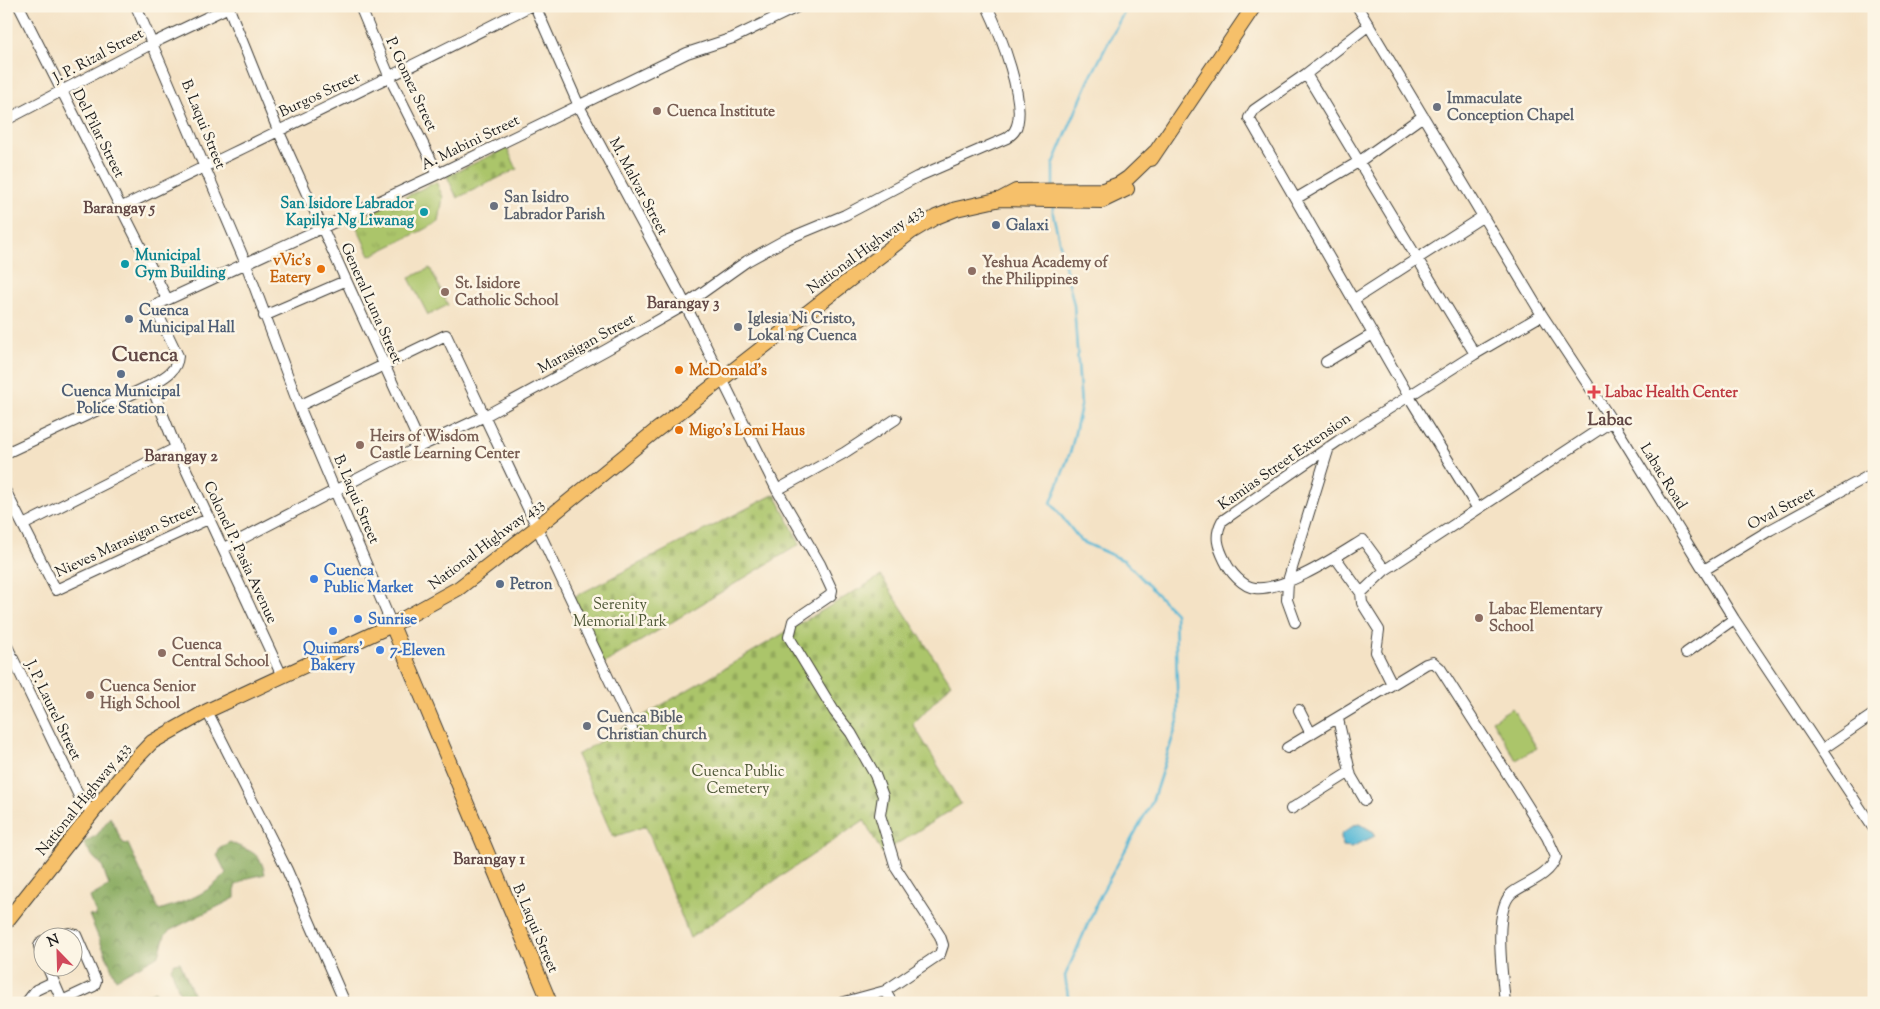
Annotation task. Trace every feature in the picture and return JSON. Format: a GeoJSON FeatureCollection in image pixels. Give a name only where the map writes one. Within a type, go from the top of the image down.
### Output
{"type":"FeatureCollection","features":[{"type":"Feature","properties":{"kind":"main road","name":"National Highway 433"},"geometry":{"type":"LineString","coordinates":[[6,922],[130,765],[152,742],[207,711],[392,625],[459,588],[611,466],[910,232],[936,217],[956,209],[1016,196],[1088,196],[1119,184],[1155,152],[1254,6]]}},
{"type":"Feature","properties":{"kind":"main road","name":"B. Laqui Street"},"geometry":{"type":"LineString","coordinates":[[392,625],[550,1003]]}},
{"type":"Feature","properties":{"kind":"street","name":"Del Pilar Street"},"geometry":{"type":"LineString","coordinates":[[19,6],[167,299]]}},
{"type":"Feature","properties":{"kind":"street","name":"B. Laqui Street"},"geometry":{"type":"LineString","coordinates":[[136,6],[246,264],[299,406],[392,625]]}},
{"type":"Feature","properties":{"kind":"street","name":"P. Gomez Street"},"geometry":{"type":"LineString","coordinates":[[360,6],[390,78],[438,174]]}},
{"type":"Feature","properties":{"kind":"street","name":"Burgos Street"},"geometry":{"type":"LineString","coordinates":[[120,208],[278,130],[390,78],[530,6]]}},
{"type":"Feature","properties":{"kind":"street","name":"M. Malvar Street"},"geometry":{"type":"LineString","coordinates":[[535,6],[579,106],[723,378],[777,490],[820,564],[832,590],[831,595],[793,621],[789,637],[834,710],[851,732],[875,775],[883,796],[880,815],[896,868],[940,936],[943,945],[940,954],[885,991]]}},
{"type":"Feature","properties":{"kind":"street","name":"A. Mabini Street"},"geometry":{"type":"LineString","coordinates":[[151,386],[170,374],[178,362],[178,356],[154,306],[438,174],[687,53],[733,38],[799,6]]}},
{"type":"Feature","properties":{"kind":"street","name":"Marasigan Street"},"geometry":{"type":"LineString","coordinates":[[224,548],[421,446],[483,417],[685,305],[747,261],[787,239],[845,215],[917,177],[986,148],[1015,131],[1018,117],[1018,98],[1013,77],[987,6]]}},
{"type":"Feature","properties":{"kind":"street","name":"Labac Road"},"geometry":{"type":"LineString","coordinates":[[1357,6],[1542,315],[1612,421],[1734,619],[1874,829]]}},
{"type":"Feature","properties":{"kind":"street","name":"J. P. Rizal Street"},"geometry":{"type":"LineString","coordinates":[[6,120],[153,43],[229,7]]}},
{"type":"Feature","properties":{"kind":"street","name":"General Luna Street"},"geometry":{"type":"LineString","coordinates":[[229,7],[278,130],[421,446]]}},
{"type":"Feature","properties":{"kind":"street"},"geometry":{"type":"LineString","coordinates":[[1368,25],[1306,74],[1254,110],[1249,118],[1297,198],[1408,395],[1478,509]]}},
{"type":"Feature","properties":{"kind":"street"},"geometry":{"type":"LineString","coordinates":[[1306,74],[1475,354]]}},
{"type":"Feature","properties":{"kind":"street"},"geometry":{"type":"LineString","coordinates":[[1297,198],[1360,161],[1423,116]]}},
{"type":"Feature","properties":{"kind":"street"},"geometry":{"type":"LineString","coordinates":[[1353,300],[1482,217]]}},
{"type":"Feature","properties":{"kind":"street"},"geometry":{"type":"LineString","coordinates":[[264,316],[345,281]]}},
{"type":"Feature","properties":{"kind":"street","name":"Kamias Street Extension"},"geometry":{"type":"LineString","coordinates":[[1385,570],[1363,540],[1288,581],[1256,588],[1244,585],[1226,563],[1217,541],[1217,530],[1222,521],[1329,447],[1408,395],[1542,315]]}},
{"type":"Feature","properties":{"kind":"street"},"geometry":{"type":"LineString","coordinates":[[1326,362],[1373,334]]}},
{"type":"Feature","properties":{"kind":"street"},"geometry":{"type":"LineString","coordinates":[[299,406],[446,335],[483,417],[632,728]]}},
{"type":"Feature","properties":{"kind":"street"},"geometry":{"type":"LineString","coordinates":[[6,453],[151,386]]}},
{"type":"Feature","properties":{"kind":"street","name":"Colonel P. Pasia Avenue"},"geometry":{"type":"LineString","coordinates":[[151,386],[176,448],[282,676]]}},
{"type":"Feature","properties":{"kind":"street"},"geometry":{"type":"LineString","coordinates":[[777,490],[844,453],[896,419]]}},
{"type":"Feature","properties":{"kind":"street"},"geometry":{"type":"LineString","coordinates":[[1361,593],[1385,570],[1612,421]]}},
{"type":"Feature","properties":{"kind":"street"},"geometry":{"type":"LineString","coordinates":[[1295,622],[1287,600],[1288,581],[1329,447]]}},
{"type":"Feature","properties":{"kind":"street"},"geometry":{"type":"LineString","coordinates":[[6,492],[23,525],[176,448]]}},
{"type":"Feature","properties":{"kind":"street","name":"Oval Street"},"geometry":{"type":"LineString","coordinates":[[1704,570],[1770,530],[1874,474]]}},
{"type":"Feature","properties":{"kind":"street","name":"Nieves Marasigan Street"},"geometry":{"type":"LineString","coordinates":[[23,525],[56,590],[210,518]]}},
{"type":"Feature","properties":{"kind":"street"},"geometry":{"type":"LineString","coordinates":[[1335,557],[1361,593],[1362,602],[1379,630],[1380,634],[1375,643],[1376,652],[1392,684]]}},
{"type":"Feature","properties":{"kind":"street"},"geometry":{"type":"LineString","coordinates":[[1686,653],[1734,619]]}},
{"type":"Feature","properties":{"kind":"street","name":"J. P. Laurel Street"},"geometry":{"type":"LineString","coordinates":[[6,644],[79,796],[92,813]]}},
{"type":"Feature","properties":{"kind":"street"},"geometry":{"type":"LineString","coordinates":[[1287,748],[1426,664],[1437,664],[1553,848],[1556,857],[1553,866],[1544,874],[1511,894],[1504,903],[1500,938],[1505,1003]]}},
{"type":"Feature","properties":{"kind":"street"},"geometry":{"type":"LineString","coordinates":[[1299,710],[1311,734]]}},
{"type":"Feature","properties":{"kind":"street"},"geometry":{"type":"LineString","coordinates":[[207,711],[295,886],[324,958],[345,1003]]}},
{"type":"Feature","properties":{"kind":"street"},"geometry":{"type":"LineString","coordinates":[[1821,750],[1874,714]]}},
{"type":"Feature","properties":{"kind":"street"},"geometry":{"type":"LineString","coordinates":[[1338,718],[1350,772],[1365,800]]}},
{"type":"Feature","properties":{"kind":"street"},"geometry":{"type":"LineString","coordinates":[[1291,809],[1350,772]]}},
{"type":"Feature","properties":{"kind":"street"},"geometry":{"type":"LineString","coordinates":[[51,976],[62,1002],[94,986],[96,981],[82,949]]}},
{"type":"Feature","properties":{"kind":"street"},"geometry":{"type":"LineString","coordinates":[[26,1003],[36,990],[53,982]]}},
{"type":"Feature","properties":{"kind":"street"},"geometry":{"type":"LineString","coordinates":[[841,1003],[885,991],[892,1003]]}},
{"type":"Feature","properties":{"kind":"green space"},"geometry":{"type":"Polygon","coordinates":[[[507,148],[517,169],[457,198],[447,176],[507,148]]]}},
{"type":"Feature","properties":{"kind":"green space"},"geometry":{"type":"Polygon","coordinates":[[[436,182],[443,197],[439,222],[370,256],[354,221],[436,182]]]}},
{"type":"Feature","properties":{"kind":"green space"},"geometry":{"type":"Polygon","coordinates":[[[430,268],[448,305],[428,315],[409,278],[430,268]]]}},
{"type":"Feature","properties":{"kind":"green space","name":"Serenity Memorial Park"},"geometry":{"type":"Polygon","coordinates":[[[775,494],[800,544],[603,664],[572,598],[775,494]]]}},
{"type":"Feature","properties":{"kind":"green space","name":"Cuenca Public Cemetery"},"geometry":{"type":"Polygon","coordinates":[[[881,576],[951,684],[913,724],[961,804],[882,853],[864,820],[690,938],[646,826],[613,837],[577,755],[881,576]]]}},
{"type":"Feature","properties":{"kind":"green space"},"geometry":{"type":"Polygon","coordinates":[[[1512,708],[1537,748],[1516,760],[1492,720],[1512,708]]]}},
{"type":"Feature","properties":{"kind":"green space"},"geometry":{"type":"Polygon","coordinates":[[[110,817],[123,843],[128,844],[159,910],[196,896],[219,881],[226,873],[217,855],[220,848],[230,842],[257,856],[265,874],[248,878],[235,886],[235,898],[169,931],[165,935],[159,955],[116,979],[89,915],[95,917],[96,914],[90,897],[109,886],[102,865],[83,843],[97,835],[110,817]]]}},
{"type":"Feature","properties":{"kind":"green space"},"geometry":{"type":"Polygon","coordinates":[[[180,962],[197,1003],[169,1003],[181,997],[171,968],[174,963],[180,962]]]}},
{"type":"Feature","properties":{"kind":"green space"},"geometry":{"type":"Polygon","coordinates":[[[155,991],[161,1003],[128,1003],[155,991]]]}},
{"type":"Feature","properties":{"kind":"water"},"geometry":{"type":"Polygon","coordinates":[[[1360,824],[1374,832],[1375,836],[1352,847],[1342,846],[1341,835],[1354,825],[1360,824]]]}},
{"type":"Feature","properties":{"kind":"waterway"},"geometry":{"type":"LineString","coordinates":[[1053,186],[1053,165],[1089,80],[1127,6]]}},
{"type":"Feature","properties":{"kind":"waterway"},"geometry":{"type":"LineString","coordinates":[[1053,204],[1053,214],[1074,305],[1081,406],[1071,450],[1051,503],[1081,541],[1125,561],[1175,613],[1178,721],[1152,802],[1101,894],[1065,976],[1069,1003]]}},
{"type":"Feature","properties":{"kind":"place","name":"Immaculate Conception Chapel"},"geometry":{"type":"Point","coordinates":[1437,107]}},
{"type":"Feature","properties":{"kind":"place","name":"Cuenca Institute"},"geometry":{"type":"Point","coordinates":[657,111]}},
{"type":"Feature","properties":{"kind":"place","name":"San Isidro Labrador Parish"},"geometry":{"type":"Point","coordinates":[494,206]}},
{"type":"Feature","properties":{"kind":"place","name":"San Isidore Labrador Kapilya Ng Liwanag"},"geometry":{"type":"Point","coordinates":[424,212]}},
{"type":"Feature","properties":{"kind":"place","name":"Galaxi"},"geometry":{"type":"Point","coordinates":[996,225]}},
{"type":"Feature","properties":{"kind":"place","name":"Municipal Gym Building"},"geometry":{"type":"Point","coordinates":[125,264]}},
{"type":"Feature","properties":{"kind":"place","name":"vVic's Eatery"},"geometry":{"type":"Point","coordinates":[321,269]}},
{"type":"Feature","properties":{"kind":"place","name":"Yeshua Academy of the Philippines"},"geometry":{"type":"Point","coordinates":[972,271]}},
{"type":"Feature","properties":{"kind":"place","name":"St. Isidore Catholic School"},"geometry":{"type":"Point","coordinates":[445,292]}},
{"type":"Feature","properties":{"kind":"place","name":"Cuenca Municipal Hall"},"geometry":{"type":"Point","coordinates":[129,319]}},
{"type":"Feature","properties":{"kind":"place","name":"Iglesia Ni Cristo, Lokal ng Cuenca"},"geometry":{"type":"Point","coordinates":[738,327]}},
{"type":"Feature","properties":{"kind":"place","name":"McDonald's"},"geometry":{"type":"Point","coordinates":[679,370]}},
{"type":"Feature","properties":{"kind":"place","name":"Cuenca Municipal Police Station"},"geometry":{"type":"Point","coordinates":[121,374]}},
{"type":"Feature","properties":{"kind":"place","name":"Labac Health Center"},"geometry":{"type":"Point","coordinates":[1594,392]}},
{"type":"Feature","properties":{"kind":"place","name":"Migo's Lomi Haus"},"geometry":{"type":"Point","coordinates":[679,430]}},
{"type":"Feature","properties":{"kind":"place","name":"Heirs of Wisdom Castle Learning Center"},"geometry":{"type":"Point","coordinates":[360,445]}},
{"type":"Feature","properties":{"kind":"place","name":"Cuenca Public Market"},"geometry":{"type":"Point","coordinates":[314,579]}},
{"type":"Feature","properties":{"kind":"place","name":"Petron"},"geometry":{"type":"Point","coordinates":[500,584]}},
{"type":"Feature","properties":{"kind":"place","name":"Labac Elementary School"},"geometry":{"type":"Point","coordinates":[1479,618]}},
{"type":"Feature","properties":{"kind":"place","name":"Sunrise"},"geometry":{"type":"Point","coordinates":[358,619]}},
{"type":"Feature","properties":{"kind":"place","name":"Quimars' Bakery"},"geometry":{"type":"Point","coordinates":[333,631]}},
{"type":"Feature","properties":{"kind":"place","name":"7-Eleven"},"geometry":{"type":"Point","coordinates":[380,650]}},
{"type":"Feature","properties":{"kind":"place","name":"Cuenca Central School"},"geometry":{"type":"Point","coordinates":[162,653]}},
{"type":"Feature","properties":{"kind":"place","name":"Cuenca Senior High School"},"geometry":{"type":"Point","coordinates":[90,695]}},
{"type":"Feature","properties":{"kind":"place","name":"Cuenca Bible Christian church"},"geometry":{"type":"Point","coordinates":[587,726]}},
{"type":"Feature","properties":{"kind":"district","name":"Barangay 5"},"geometry":{"type":"Point","coordinates":[119,207]}},
{"type":"Feature","properties":{"kind":"district","name":"Barangay 3"},"geometry":{"type":"Point","coordinates":[683,302]}},
{"type":"Feature","properties":{"kind":"district","name":"Cuenca"},"geometry":{"type":"Point","coordinates":[145,354]}},
{"type":"Feature","properties":{"kind":"district","name":"Labac"},"geometry":{"type":"Point","coordinates":[1610,419]}},
{"type":"Feature","properties":{"kind":"district","name":"Barangay 2"},"geometry":{"type":"Point","coordinates":[181,455]}},
{"type":"Feature","properties":{"kind":"district","name":"Barangay 1"},"geometry":{"type":"Point","coordinates":[489,858]}}]}
